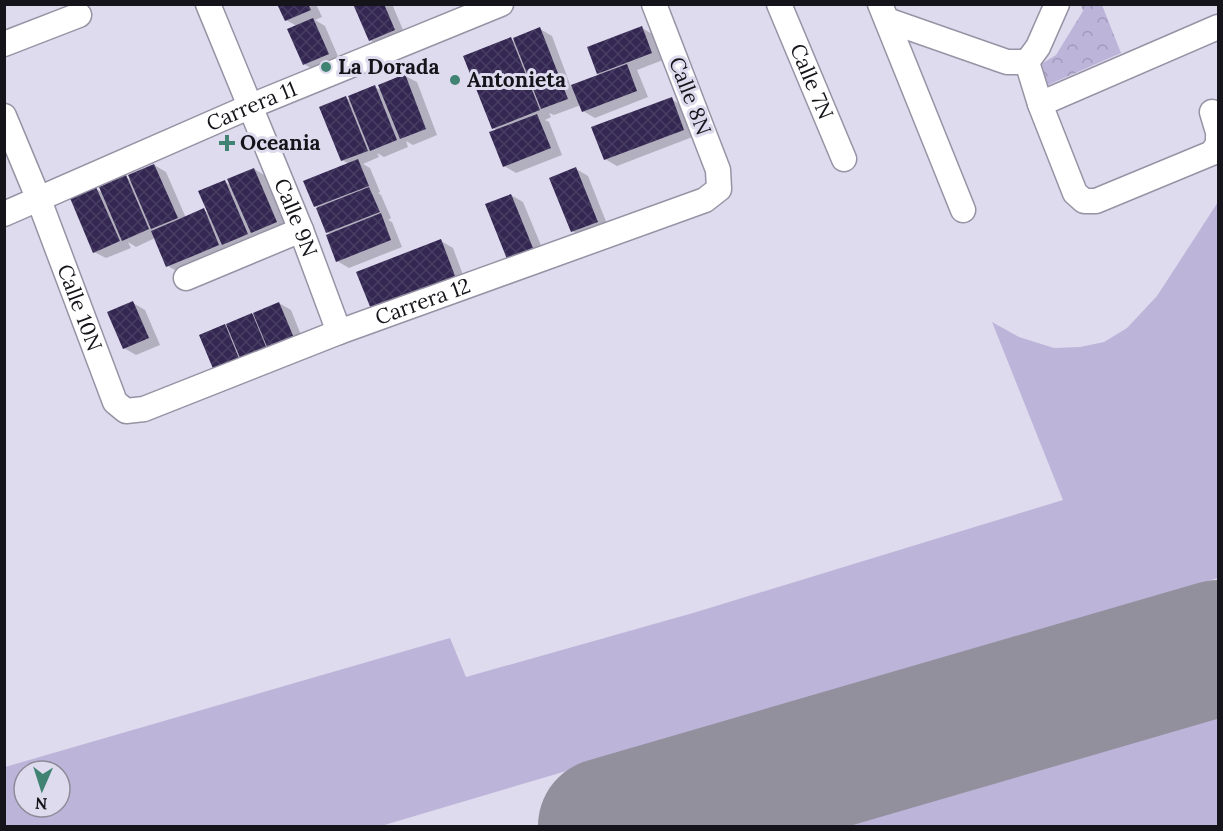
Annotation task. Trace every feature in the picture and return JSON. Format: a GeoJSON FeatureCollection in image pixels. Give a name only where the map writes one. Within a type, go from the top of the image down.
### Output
{"type":"FeatureCollection","features":[{"type":"Feature","properties":{"kind":"street","name":"Calle 9N"},"geometry":{"type":"LineString","coordinates":[[208,4],[301,230],[339,332]]}},
{"type":"Feature","properties":{"kind":"street","name":"Carrera 11"},"geometry":{"type":"LineString","coordinates":[[4,214],[251,106],[501,4]]}},
{"type":"Feature","properties":{"kind":"street","name":"Calle 8N"},"geometry":{"type":"LineString","coordinates":[[654,4],[718,170],[718,189]]}},
{"type":"Feature","properties":{"kind":"street","name":"Calle 7N"},"geometry":{"type":"LineString","coordinates":[[779,4],[844,159]]}},
{"type":"Feature","properties":{"kind":"street"},"geometry":{"type":"LineString","coordinates":[[1027,62],[1038,46],[1057,4]]}},
{"type":"Feature","properties":{"kind":"street"},"geometry":{"type":"LineString","coordinates":[[883,12],[1007,62],[1027,62]]}},
{"type":"Feature","properties":{"kind":"street"},"geometry":{"type":"LineString","coordinates":[[883,12],[963,210]]}},
{"type":"Feature","properties":{"kind":"street"},"geometry":{"type":"LineString","coordinates":[[4,44],[79,15]]}},
{"type":"Feature","properties":{"kind":"street"},"geometry":{"type":"LineString","coordinates":[[1040,104],[1218,27]]}},
{"type":"Feature","properties":{"kind":"street"},"geometry":{"type":"LineString","coordinates":[[1027,62],[1040,104],[1075,193],[1083,201],[1096,201],[1212,153],[1218,144],[1218,138]]}},
{"type":"Feature","properties":{"kind":"street","name":"Calle 10N"},"geometry":{"type":"LineString","coordinates":[[4,116],[39,200],[115,402],[126,411]]}},
{"type":"Feature","properties":{"kind":"street","name":"Carrera 12"},"geometry":{"type":"LineString","coordinates":[[126,411],[144,409],[339,332],[705,200],[718,189]]}},
{"type":"Feature","properties":{"kind":"street"},"geometry":{"type":"LineString","coordinates":[[186,279],[301,230]]}},
{"type":"Feature","properties":{"kind":"green space"},"geometry":{"type":"Polygon","coordinates":[[[1081,5],[1102,5],[1121,53],[1048,85],[1038,66],[1056,55],[1083,11],[1081,5]]]}},
{"type":"Feature","properties":{"kind":"green space"},"geometry":{"type":"Polygon","coordinates":[[[1218,202],[1218,578],[381,826],[5,826],[5,767],[12,765],[12,819],[72,819],[72,759],[33,759],[450,638],[466,677],[693,613],[1063,500],[992,322],[1019,337],[1054,348],[1080,347],[1104,342],[1127,328],[1157,296],[1218,202]]]}},
{"type":"Feature","properties":{"kind":"green space"},"geometry":{"type":"Polygon","coordinates":[[[1218,697],[1218,826],[777,826],[1218,697]]]}},
{"type":"Feature","properties":{"kind":"building"},"geometry":{"type":"Polygon","coordinates":[[[277,4],[308,4],[311,10],[285,21],[277,4]]]}},
{"type":"Feature","properties":{"kind":"building"},"geometry":{"type":"Polygon","coordinates":[[[353,4],[384,4],[395,30],[369,41],[353,4]]]}},
{"type":"Feature","properties":{"kind":"building"},"geometry":{"type":"Polygon","coordinates":[[[313,18],[329,54],[303,65],[287,29],[313,18]]]}},
{"type":"Feature","properties":{"kind":"building"},"geometry":{"type":"Polygon","coordinates":[[[642,26],[652,53],[597,74],[587,47],[642,26]]]}},
{"type":"Feature","properties":{"kind":"building"},"geometry":{"type":"Polygon","coordinates":[[[540,27],[568,99],[541,109],[513,38],[540,27]]]}},
{"type":"Feature","properties":{"kind":"building"},"geometry":{"type":"Polygon","coordinates":[[[511,37],[540,110],[492,129],[463,56],[511,37]]]}},
{"type":"Feature","properties":{"kind":"building"},"geometry":{"type":"Polygon","coordinates":[[[627,64],[637,91],[582,112],[571,85],[627,64]]]}},
{"type":"Feature","properties":{"kind":"building"},"geometry":{"type":"Polygon","coordinates":[[[405,74],[426,129],[400,139],[378,85],[405,74]]]}},
{"type":"Feature","properties":{"kind":"building"},"geometry":{"type":"Polygon","coordinates":[[[375,85],[397,140],[370,151],[348,96],[375,85]]]}},
{"type":"Feature","properties":{"kind":"building"},"geometry":{"type":"Polygon","coordinates":[[[346,96],[368,151],[341,161],[319,107],[346,96]]]}},
{"type":"Feature","properties":{"kind":"building"},"geometry":{"type":"Polygon","coordinates":[[[672,97],[684,130],[604,160],[591,127],[672,97]]]}},
{"type":"Feature","properties":{"kind":"building"},"geometry":{"type":"Polygon","coordinates":[[[537,114],[551,148],[503,167],[489,132],[537,114]]]}},
{"type":"Feature","properties":{"kind":"building"},"geometry":{"type":"Polygon","coordinates":[[[358,159],[369,186],[314,207],[303,181],[358,159]]]}},
{"type":"Feature","properties":{"kind":"building"},"geometry":{"type":"Polygon","coordinates":[[[154,164],[178,218],[151,229],[128,175],[154,164]]]}},
{"type":"Feature","properties":{"kind":"building"},"geometry":{"type":"Polygon","coordinates":[[[576,167],[598,222],[571,232],[549,178],[576,167]]]}},
{"type":"Feature","properties":{"kind":"building"},"geometry":{"type":"Polygon","coordinates":[[[254,168],[277,222],[251,233],[227,179],[254,168]]]}},
{"type":"Feature","properties":{"kind":"building"},"geometry":{"type":"Polygon","coordinates":[[[126,175],[149,229],[122,241],[99,187],[126,175]]]}},
{"type":"Feature","properties":{"kind":"building"},"geometry":{"type":"Polygon","coordinates":[[[225,180],[248,234],[222,245],[198,191],[225,180]]]}},
{"type":"Feature","properties":{"kind":"building"},"geometry":{"type":"Polygon","coordinates":[[[96,187],[120,241],[93,253],[70,198],[96,187]]]}},
{"type":"Feature","properties":{"kind":"building"},"geometry":{"type":"Polygon","coordinates":[[[369,187],[380,212],[326,233],[316,208],[369,187]]]}},
{"type":"Feature","properties":{"kind":"building"},"geometry":{"type":"Polygon","coordinates":[[[511,194],[533,248],[507,259],[485,204],[511,194]]]}},
{"type":"Feature","properties":{"kind":"building"},"geometry":{"type":"Polygon","coordinates":[[[204,208],[219,245],[193,256],[177,220],[204,208]]]}},
{"type":"Feature","properties":{"kind":"building"},"geometry":{"type":"Polygon","coordinates":[[[381,213],[391,240],[336,262],[326,235],[381,213]]]}},
{"type":"Feature","properties":{"kind":"building"},"geometry":{"type":"Polygon","coordinates":[[[177,220],[193,256],[166,267],[151,231],[177,220]]]}},
{"type":"Feature","properties":{"kind":"building"},"geometry":{"type":"Polygon","coordinates":[[[441,239],[455,276],[371,309],[356,272],[441,239]]]}},
{"type":"Feature","properties":{"kind":"building"},"geometry":{"type":"Polygon","coordinates":[[[133,301],[149,338],[123,349],[107,312],[133,301]]]}},
{"type":"Feature","properties":{"kind":"building"},"geometry":{"type":"Polygon","coordinates":[[[279,302],[294,338],[268,349],[253,313],[279,302]]]}},
{"type":"Feature","properties":{"kind":"building"},"geometry":{"type":"Polygon","coordinates":[[[252,313],[267,349],[241,360],[226,324],[252,313]]]}},
{"type":"Feature","properties":{"kind":"building"},"geometry":{"type":"Polygon","coordinates":[[[225,324],[240,361],[214,371],[199,335],[225,324]]]}},
{"type":"Feature","properties":{"kind":"runway"},"geometry":{"type":"LineString","coordinates":[[606,826],[1218,648]]}},
{"type":"Feature","properties":{"kind":"place","name":"La Dorada"},"geometry":{"type":"Point","coordinates":[326,67]}},
{"type":"Feature","properties":{"kind":"place","name":"Antonieta"},"geometry":{"type":"Point","coordinates":[455,80]}},
{"type":"Feature","properties":{"kind":"place","name":"Oceania"},"geometry":{"type":"Point","coordinates":[227,143]}}]}
